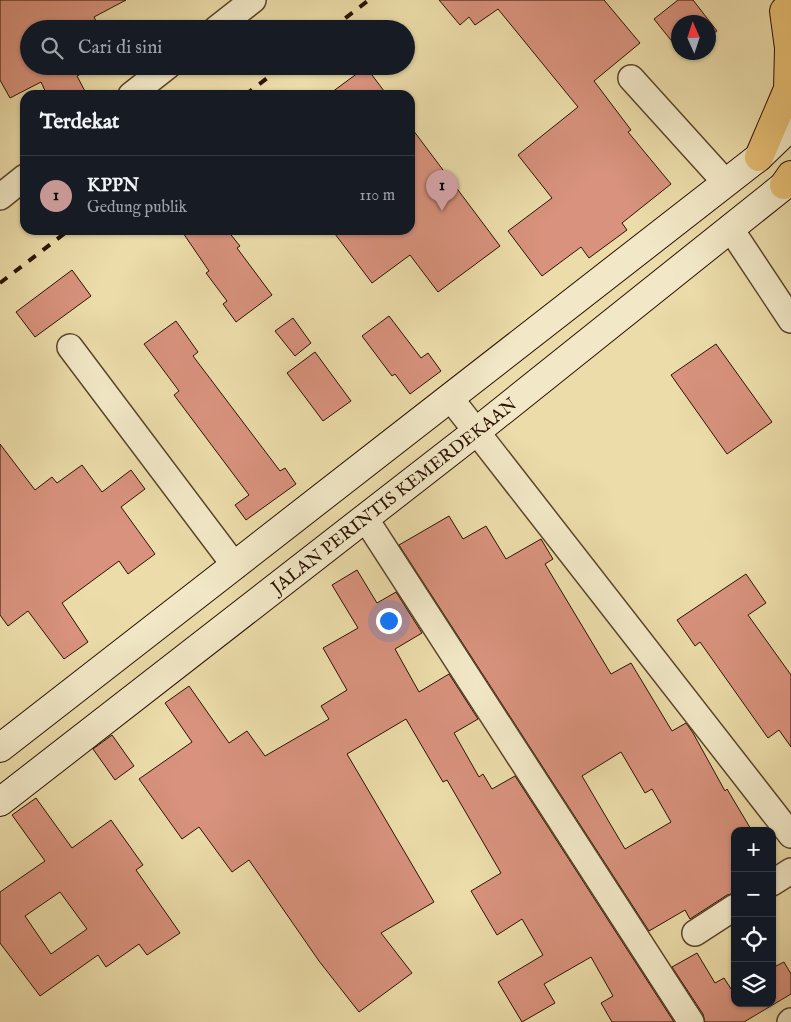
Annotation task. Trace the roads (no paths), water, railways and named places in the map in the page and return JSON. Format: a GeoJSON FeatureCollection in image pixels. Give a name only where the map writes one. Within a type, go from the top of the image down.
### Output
{"type":"FeatureCollection","features":[{"type":"Feature","properties":{"kind":"highway"},"geometry":{"type":"LineString","coordinates":[[759,157],[788,89],[789,48],[783,9]]}},
{"type":"Feature","properties":{"kind":"main road"},"geometry":{"type":"LineString","coordinates":[[0,748],[451,399],[726,183],[759,157],[791,126]]}},
{"type":"Feature","properties":{"kind":"main road","name":"JALAN PERINTIS KEMERDEKAAN"},"geometry":{"type":"LineString","coordinates":[[0,802],[477,431],[789,180]]}},
{"type":"Feature","properties":{"kind":"street"},"geometry":{"type":"LineString","coordinates":[[227,20],[253,0]]}},
{"type":"Feature","properties":{"kind":"street"},"geometry":{"type":"LineString","coordinates":[[137,90],[157,75]]}},
{"type":"Feature","properties":{"kind":"street"},"geometry":{"type":"LineString","coordinates":[[631,78],[726,183]]}},
{"type":"Feature","properties":{"kind":"street"},"geometry":{"type":"LineString","coordinates":[[0,197],[20,182]]}},
{"type":"Feature","properties":{"kind":"street"},"geometry":{"type":"LineString","coordinates":[[730,228],[791,320]]}},
{"type":"Feature","properties":{"kind":"street"},"geometry":{"type":"LineString","coordinates":[[70,347],[235,566]]}},
{"type":"Feature","properties":{"kind":"street"},"geometry":{"type":"LineString","coordinates":[[451,399],[791,835]]}},
{"type":"Feature","properties":{"kind":"street"},"geometry":{"type":"LineString","coordinates":[[365,518],[692,1022]]}},
{"type":"Feature","properties":{"kind":"street"},"geometry":{"type":"LineString","coordinates":[[776,880],[791,871]]}},
{"type":"Feature","properties":{"kind":"street"},"geometry":{"type":"LineString","coordinates":[[695,933],[731,910]]}},
{"type":"Feature","properties":{"kind":"railway"},"geometry":{"type":"LineString","coordinates":[[343,20],[369,0]]}},
{"type":"Feature","properties":{"kind":"railway"},"geometry":{"type":"LineString","coordinates":[[252,90],[271,75]]}},
{"type":"Feature","properties":{"kind":"railway"},"geometry":{"type":"LineString","coordinates":[[0,283],[62,235]]}},
{"type":"Feature","properties":{"kind":"place","name":"KPPN"},"geometry":{"type":"Point","coordinates":[442,211]}}]}
